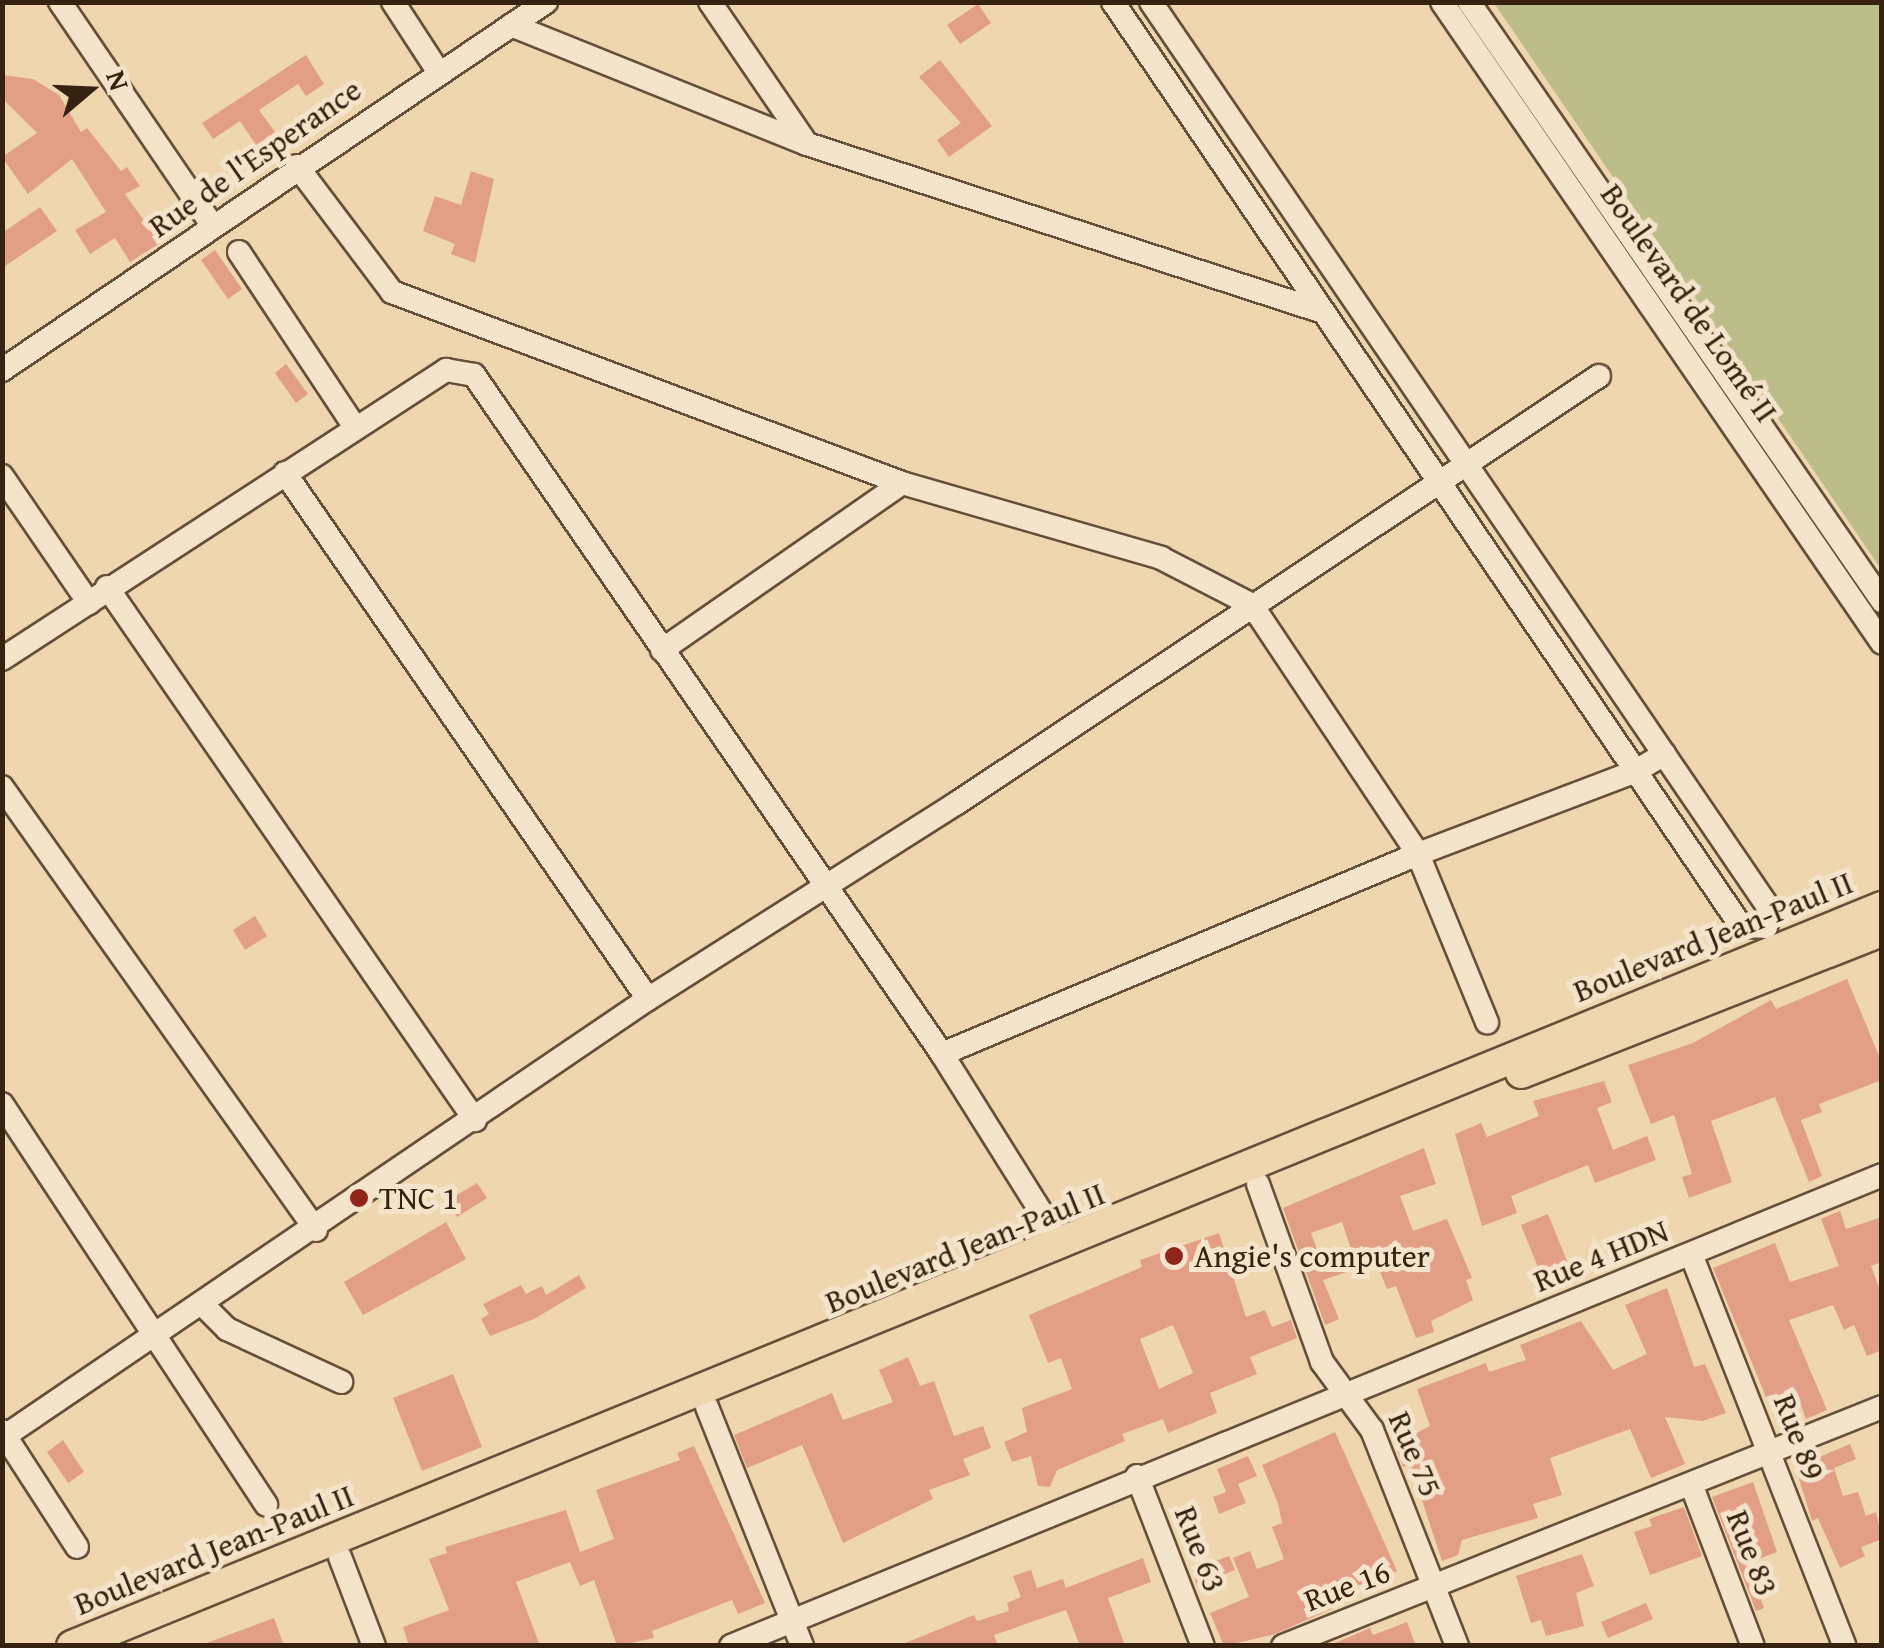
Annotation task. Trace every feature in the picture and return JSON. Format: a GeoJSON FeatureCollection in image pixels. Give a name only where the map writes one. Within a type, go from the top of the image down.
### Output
{"type":"FeatureCollection","features":[{"type":"Feature","properties":{"kind":"main road","name":"Boulevard Jean-Paul II"},"geometry":{"type":"LineString","coordinates":[[72,1646],[1882,907]]}},
{"type":"Feature","properties":{"kind":"main road","name":"Boulevard Jean-Paul II"},"geometry":{"type":"LineString","coordinates":[[115,1646],[1882,931]]}},
{"type":"Feature","properties":{"kind":"street"},"geometry":{"type":"LineString","coordinates":[[60,2],[213,226]]}},
{"type":"Feature","properties":{"kind":"street"},"geometry":{"type":"LineString","coordinates":[[393,2],[438,72]]}},
{"type":"Feature","properties":{"kind":"street","name":"Rue de l'Esperance"},"geometry":{"type":"LineString","coordinates":[[2,370],[297,166],[546,2]]}},
{"type":"Feature","properties":{"kind":"street"},"geometry":{"type":"LineString","coordinates":[[710,2],[807,144]]}},
{"type":"Feature","properties":{"kind":"street"},"geometry":{"type":"LineString","coordinates":[[1113,2],[1741,926],[1766,927],[1771,911],[1152,2]]}},
{"type":"Feature","properties":{"kind":"street","name":"Boulevard de Lomé II"},"geometry":{"type":"LineString","coordinates":[[1442,2],[1882,642]]}},
{"type":"Feature","properties":{"kind":"street","name":"Boulevard de Lomé II"},"geometry":{"type":"LineString","coordinates":[[1469,2],[1882,601]]}},
{"type":"Feature","properties":{"kind":"street"},"geometry":{"type":"LineString","coordinates":[[511,25],[807,144],[1323,312]]}},
{"type":"Feature","properties":{"kind":"street"},"geometry":{"type":"LineString","coordinates":[[297,166],[392,292],[902,482],[1160,558],[1252,605],[1418,854],[1487,1022]]}},
{"type":"Feature","properties":{"kind":"street"},"geometry":{"type":"LineString","coordinates":[[239,252],[354,426]]}},
{"type":"Feature","properties":{"kind":"street"},"geometry":{"type":"LineString","coordinates":[[2,658],[354,426],[446,370],[474,375],[942,1054],[1062,1245]]}},
{"type":"Feature","properties":{"kind":"street"},"geometry":{"type":"LineString","coordinates":[[77,1547],[4,1435],[160,1336],[648,998],[824,887],[1599,376]]}},
{"type":"Feature","properties":{"kind":"street"},"geometry":{"type":"LineString","coordinates":[[285,472],[648,998]]}},
{"type":"Feature","properties":{"kind":"street"},"geometry":{"type":"LineString","coordinates":[[2,476],[98,595],[474,1120]]}},
{"type":"Feature","properties":{"kind":"street"},"geometry":{"type":"LineString","coordinates":[[662,650],[902,482]]}},
{"type":"Feature","properties":{"kind":"street"},"geometry":{"type":"LineString","coordinates":[[942,1054],[1418,854],[1636,771],[1664,754]]}},
{"type":"Feature","properties":{"kind":"street"},"geometry":{"type":"LineString","coordinates":[[2,787],[316,1230]]}},
{"type":"Feature","properties":{"kind":"street"},"geometry":{"type":"LineString","coordinates":[[2,1104],[160,1336],[266,1505]]}},
{"type":"Feature","properties":{"kind":"street","name":"Rue 4 HDN"},"geometry":{"type":"LineString","coordinates":[[732,1646],[1137,1476],[1882,1176]]}},
{"type":"Feature","properties":{"kind":"street","name":"Rue 75"},"geometry":{"type":"LineString","coordinates":[[1258,1184],[1322,1362],[1372,1430],[1457,1646]]}},
{"type":"Feature","properties":{"kind":"street","name":"Rue 89"},"geometry":{"type":"LineString","coordinates":[[1691,1254],[1845,1646]]}},
{"type":"Feature","properties":{"kind":"street"},"geometry":{"type":"LineString","coordinates":[[204,1306],[227,1330],[341,1382]]}},
{"type":"Feature","properties":{"kind":"street","name":"Rue 16"},"geometry":{"type":"LineString","coordinates":[[1283,1646],[1882,1406]]}},
{"type":"Feature","properties":{"kind":"street"},"geometry":{"type":"LineString","coordinates":[[707,1407],[802,1646]]}},
{"type":"Feature","properties":{"kind":"street","name":"Rue 63"},"geometry":{"type":"LineString","coordinates":[[1137,1476],[1203,1646]]}},
{"type":"Feature","properties":{"kind":"street","name":"Rue 83"},"geometry":{"type":"LineString","coordinates":[[1691,1484],[1754,1646]]}},
{"type":"Feature","properties":{"kind":"street"},"geometry":{"type":"LineString","coordinates":[[340,1557],[374,1646]]}},
{"type":"Feature","properties":{"kind":"green space"},"geometry":{"type":"Polygon","coordinates":[[[1494,3],[1881,3],[1881,569],[1494,3]]]}},
{"type":"Feature","properties":{"kind":"building"},"geometry":{"type":"Polygon","coordinates":[[[978,4],[991,23],[960,44],[947,25],[978,4]]]}},
{"type":"Feature","properties":{"kind":"building"},"geometry":{"type":"Polygon","coordinates":[[[306,55],[324,84],[306,96],[298,84],[259,110],[275,132],[256,145],[240,121],[213,139],[202,123],[306,55]]]}},
{"type":"Feature","properties":{"kind":"building"},"geometry":{"type":"Polygon","coordinates":[[[940,60],[992,126],[949,157],[937,140],[961,123],[919,77],[940,60]]]}},
{"type":"Feature","properties":{"kind":"building"},"geometry":{"type":"Polygon","coordinates":[[[2,75],[33,79],[59,95],[81,132],[87,128],[121,171],[127,167],[140,186],[125,194],[160,243],[130,262],[115,238],[90,254],[75,230],[106,212],[72,159],[28,194],[2,157],[37,133],[2,98],[2,75]]]}},
{"type":"Feature","properties":{"kind":"building"},"geometry":{"type":"Polygon","coordinates":[[[471,171],[494,179],[475,263],[451,254],[455,244],[423,231],[435,196],[461,205],[471,171]]]}},
{"type":"Feature","properties":{"kind":"building"},"geometry":{"type":"Polygon","coordinates":[[[40,207],[57,231],[2,268],[2,233],[40,207]]]}},
{"type":"Feature","properties":{"kind":"building"},"geometry":{"type":"Polygon","coordinates":[[[215,250],[242,289],[228,299],[201,260],[215,250]]]}},
{"type":"Feature","properties":{"kind":"building"},"geometry":{"type":"Polygon","coordinates":[[[286,364],[308,394],[296,403],[275,373],[286,364]]]}},
{"type":"Feature","properties":{"kind":"building"},"geometry":{"type":"Polygon","coordinates":[[[255,916],[267,936],[245,950],[233,930],[255,916]]]}},
{"type":"Feature","properties":{"kind":"building"},"geometry":{"type":"Polygon","coordinates":[[[1847,979],[1882,1063],[1882,1080],[1819,1104],[1822,1112],[1801,1120],[1822,1176],[1809,1182],[1775,1097],[1711,1121],[1732,1182],[1689,1198],[1682,1177],[1692,1174],[1674,1115],[1651,1124],[1628,1065],[1693,1043],[1771,1000],[1776,1009],[1847,979]]]}},
{"type":"Feature","properties":{"kind":"building"},"geometry":{"type":"Polygon","coordinates":[[[1604,1081],[1612,1102],[1597,1108],[1613,1150],[1647,1136],[1656,1160],[1595,1183],[1588,1165],[1511,1196],[1517,1213],[1482,1226],[1455,1134],[1481,1123],[1487,1137],[1539,1116],[1533,1101],[1604,1081]]]}},
{"type":"Feature","properties":{"kind":"building"},"geometry":{"type":"Polygon","coordinates":[[[1424,1148],[1436,1184],[1400,1196],[1413,1231],[1447,1219],[1472,1278],[1466,1280],[1473,1300],[1431,1321],[1434,1332],[1416,1338],[1396,1286],[1387,1289],[1376,1262],[1323,1280],[1339,1319],[1325,1325],[1283,1208],[1424,1148]],[[1342,1222],[1311,1233],[1321,1260],[1351,1249],[1342,1222]]]}},
{"type":"Feature","properties":{"kind":"building"},"geometry":{"type":"Polygon","coordinates":[[[477,1183],[487,1198],[457,1217],[447,1201],[477,1183]]]}},
{"type":"Feature","properties":{"kind":"building"},"geometry":{"type":"Polygon","coordinates":[[[1840,1211],[1846,1229],[1882,1217],[1882,1262],[1871,1266],[1882,1295],[1882,1350],[1867,1356],[1854,1325],[1844,1330],[1833,1305],[1789,1320],[1827,1410],[1806,1419],[1797,1395],[1775,1403],[1772,1395],[1766,1397],[1713,1268],[1775,1243],[1790,1282],[1839,1266],[1821,1219],[1840,1211]]]}},
{"type":"Feature","properties":{"kind":"building"},"geometry":{"type":"Polygon","coordinates":[[[1548,1214],[1573,1276],[1546,1287],[1521,1225],[1548,1214]]]}},
{"type":"Feature","properties":{"kind":"building"},"geometry":{"type":"Polygon","coordinates":[[[446,1222],[466,1259],[363,1315],[344,1282],[446,1222]]]}},
{"type":"Feature","properties":{"kind":"building"},"geometry":{"type":"Polygon","coordinates":[[[1219,1233],[1246,1317],[1265,1310],[1272,1327],[1291,1320],[1297,1338],[1250,1357],[1257,1374],[1210,1393],[1217,1413],[1168,1433],[1163,1419],[1122,1434],[1125,1441],[1057,1470],[1050,1487],[1038,1486],[1031,1456],[1012,1462],[1004,1442],[1027,1432],[1022,1408],[1072,1389],[1061,1358],[1048,1363],[1029,1315],[1142,1267],[1140,1260],[1219,1233]],[[1173,1325],[1140,1339],[1159,1389],[1193,1373],[1173,1325]]]}},
{"type":"Feature","properties":{"kind":"building"},"geometry":{"type":"Polygon","coordinates":[[[579,1275],[586,1288],[534,1319],[490,1336],[481,1319],[489,1314],[483,1304],[521,1285],[526,1294],[542,1286],[546,1295],[579,1275]]]}},
{"type":"Feature","properties":{"kind":"building"},"geometry":{"type":"Polygon","coordinates":[[[1667,1288],[1694,1367],[1705,1364],[1726,1413],[1703,1421],[1665,1417],[1685,1464],[1651,1478],[1630,1429],[1550,1458],[1562,1495],[1533,1504],[1538,1518],[1462,1540],[1458,1555],[1442,1561],[1410,1464],[1403,1467],[1395,1444],[1430,1426],[1417,1389],[1486,1363],[1489,1372],[1526,1360],[1520,1345],[1581,1321],[1613,1370],[1647,1354],[1625,1305],[1667,1288]]]}},
{"type":"Feature","properties":{"kind":"building"},"geometry":{"type":"Polygon","coordinates":[[[908,1357],[920,1386],[934,1381],[954,1436],[983,1426],[991,1448],[963,1459],[970,1475],[929,1490],[933,1499],[843,1543],[802,1445],[747,1468],[734,1435],[832,1393],[843,1420],[893,1402],[879,1370],[908,1357]]]}},
{"type":"Feature","properties":{"kind":"building"},"geometry":{"type":"Polygon","coordinates":[[[453,1374],[482,1447],[422,1471],[393,1398],[453,1374]]]}},
{"type":"Feature","properties":{"kind":"building"},"geometry":{"type":"Polygon","coordinates":[[[1335,1432],[1397,1571],[1348,1589],[1352,1600],[1275,1634],[1224,1646],[1210,1613],[1249,1597],[1233,1558],[1250,1551],[1257,1569],[1284,1559],[1272,1527],[1282,1523],[1278,1503],[1262,1465],[1335,1432]]]}},
{"type":"Feature","properties":{"kind":"building"},"geometry":{"type":"Polygon","coordinates":[[[63,1440],[84,1472],[68,1483],[47,1452],[63,1440]]]}},
{"type":"Feature","properties":{"kind":"building"},"geometry":{"type":"Polygon","coordinates":[[[1850,1444],[1856,1459],[1834,1468],[1843,1496],[1858,1492],[1866,1516],[1876,1512],[1882,1539],[1861,1547],[1865,1556],[1840,1568],[1818,1518],[1812,1521],[1793,1459],[1810,1452],[1812,1460],[1850,1444]]]}},
{"type":"Feature","properties":{"kind":"building"},"geometry":{"type":"Polygon","coordinates":[[[694,1446],[765,1603],[738,1614],[732,1600],[652,1631],[654,1638],[617,1646],[594,1580],[580,1586],[570,1562],[516,1582],[540,1646],[409,1646],[403,1627],[449,1610],[429,1559],[447,1553],[445,1547],[566,1510],[580,1552],[614,1539],[596,1490],[680,1460],[677,1453],[694,1446]]]}},
{"type":"Feature","properties":{"kind":"building"},"geometry":{"type":"Polygon","coordinates":[[[1248,1456],[1257,1476],[1238,1484],[1246,1503],[1219,1514],[1213,1497],[1226,1492],[1217,1469],[1248,1456]]]}},
{"type":"Feature","properties":{"kind":"building"},"geometry":{"type":"Polygon","coordinates":[[[1753,1482],[1777,1552],[1748,1563],[1764,1608],[1756,1611],[1712,1497],[1753,1482]]]}},
{"type":"Feature","properties":{"kind":"building"},"geometry":{"type":"Polygon","coordinates":[[[1684,1507],[1702,1556],[1650,1575],[1634,1532],[1652,1526],[1649,1519],[1684,1507]]]}},
{"type":"Feature","properties":{"kind":"building"},"geometry":{"type":"Polygon","coordinates":[[[1582,1554],[1594,1586],[1576,1593],[1584,1626],[1546,1636],[1541,1620],[1531,1623],[1516,1576],[1582,1554]]]}},
{"type":"Feature","properties":{"kind":"building"},"geometry":{"type":"Polygon","coordinates":[[[1229,1556],[1235,1570],[1197,1585],[1192,1570],[1229,1556]]]}},
{"type":"Feature","properties":{"kind":"building"},"geometry":{"type":"Polygon","coordinates":[[[1143,1558],[1151,1582],[1108,1598],[1125,1646],[1080,1646],[1066,1610],[994,1635],[998,1646],[898,1646],[974,1615],[977,1621],[1009,1611],[1007,1603],[1021,1597],[1013,1576],[1031,1570],[1037,1588],[1063,1579],[1066,1588],[1143,1558]]]}},
{"type":"Feature","properties":{"kind":"building"},"geometry":{"type":"Polygon","coordinates":[[[1646,1603],[1653,1619],[1608,1638],[1601,1622],[1646,1603]]]}},
{"type":"Feature","properties":{"kind":"building"},"geometry":{"type":"Polygon","coordinates":[[[274,1618],[284,1646],[204,1644],[274,1618]]]}},
{"type":"Feature","properties":{"kind":"building"},"geometry":{"type":"Polygon","coordinates":[[[1407,1622],[1416,1646],[1328,1646],[1370,1628],[1373,1635],[1407,1622]]]}},
{"type":"Feature","properties":{"kind":"place","name":"TNC 1"},"geometry":{"type":"Point","coordinates":[359,1198]}},
{"type":"Feature","properties":{"kind":"place","name":"Angie's computer"},"geometry":{"type":"Point","coordinates":[1174,1256]}}]}
